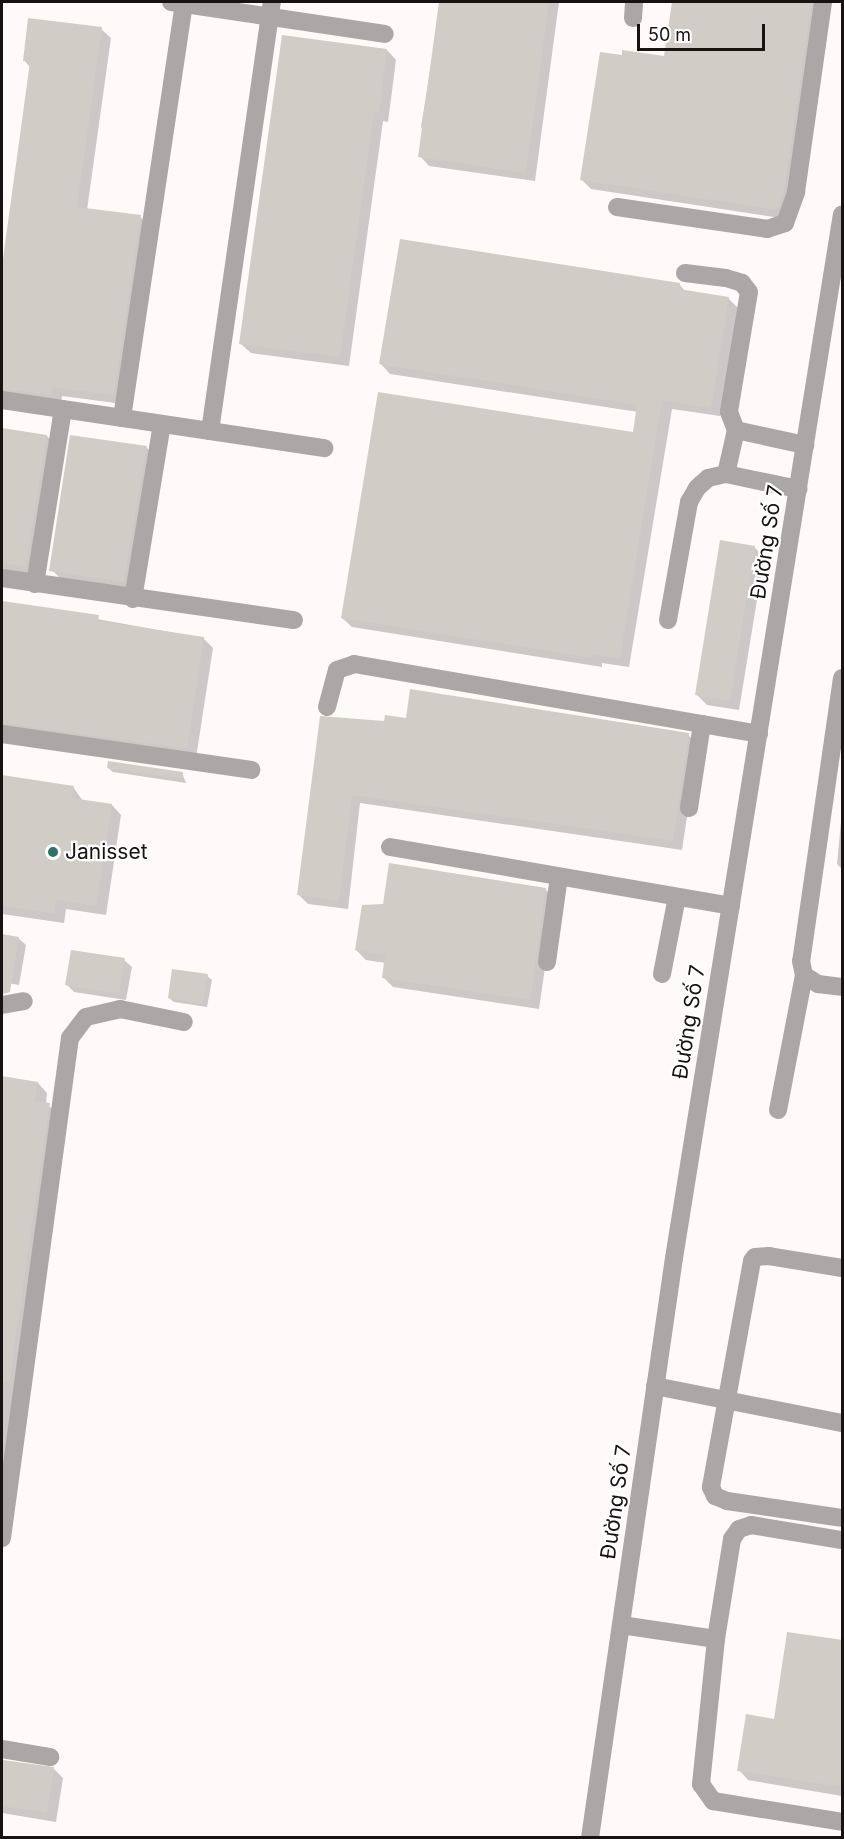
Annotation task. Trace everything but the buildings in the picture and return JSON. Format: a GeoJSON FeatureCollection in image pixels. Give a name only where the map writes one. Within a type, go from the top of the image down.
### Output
{"type":"FeatureCollection","features":[{"type":"Feature","properties":{"kind":"street"},"geometry":{"type":"LineString","coordinates":[[122,418],[178,2],[271,9],[385,34]]}},
{"type":"Feature","properties":{"kind":"street"},"geometry":{"type":"LineString","coordinates":[[616,207],[767,228],[785,224],[796,192],[823,2]]}},
{"type":"Feature","properties":{"kind":"street"},"geometry":{"type":"LineString","coordinates":[[210,431],[271,9]]}},
{"type":"Feature","properties":{"kind":"street","name":"Đường Số 7"},"geometry":{"type":"LineString","coordinates":[[590,1838],[655,1386],[731,906],[805,445],[835,303],[843,214]]}},
{"type":"Feature","properties":{"kind":"street"},"geometry":{"type":"LineString","coordinates":[[685,273],[726,278],[742,283],[749,292],[729,412],[736,430],[726,474]]}},
{"type":"Feature","properties":{"kind":"street"},"geometry":{"type":"LineString","coordinates":[[2,400],[324,448]]}},
{"type":"Feature","properties":{"kind":"street"},"geometry":{"type":"LineString","coordinates":[[35,584],[63,409]]}},
{"type":"Feature","properties":{"kind":"street"},"geometry":{"type":"LineString","coordinates":[[133,599],[162,424]]}},
{"type":"Feature","properties":{"kind":"street"},"geometry":{"type":"LineString","coordinates":[[736,430],[805,445]]}},
{"type":"Feature","properties":{"kind":"street"},"geometry":{"type":"LineString","coordinates":[[668,620],[689,502],[708,478],[726,474],[798,489]]}},
{"type":"Feature","properties":{"kind":"street"},"geometry":{"type":"LineString","coordinates":[[2,578],[133,599],[294,620]]}},
{"type":"Feature","properties":{"kind":"street"},"geometry":{"type":"LineString","coordinates":[[327,708],[337,670],[354,664],[759,734]]}},
{"type":"Feature","properties":{"kind":"street"},"geometry":{"type":"LineString","coordinates":[[778,1110],[804,975],[801,962],[843,678]]}},
{"type":"Feature","properties":{"kind":"street"},"geometry":{"type":"LineString","coordinates":[[689,808],[702,724]]}},
{"type":"Feature","properties":{"kind":"street"},"geometry":{"type":"LineString","coordinates":[[2,734],[250,770]]}},
{"type":"Feature","properties":{"kind":"street"},"geometry":{"type":"LineString","coordinates":[[390,847],[731,906]]}},
{"type":"Feature","properties":{"kind":"street"},"geometry":{"type":"LineString","coordinates":[[547,962],[559,878]]}},
{"type":"Feature","properties":{"kind":"street"},"geometry":{"type":"LineString","coordinates":[[662,974],[677,897]]}},
{"type":"Feature","properties":{"kind":"street"},"geometry":{"type":"LineString","coordinates":[[804,975],[818,984],[843,987]]}},
{"type":"Feature","properties":{"kind":"street"},"geometry":{"type":"LineString","coordinates":[[2,1005],[24,1000]]}},
{"type":"Feature","properties":{"kind":"street"},"geometry":{"type":"LineString","coordinates":[[2,1538],[70,1038],[86,1017],[120,1009],[184,1022]]}},
{"type":"Feature","properties":{"kind":"street"},"geometry":{"type":"LineString","coordinates":[[843,1268],[756,1257],[730,1401],[711,1487],[715,1496],[727,1502],[843,1518]]}},
{"type":"Feature","properties":{"kind":"street"},"geometry":{"type":"LineString","coordinates":[[655,1386],[843,1423]]}},
{"type":"Feature","properties":{"kind":"street"},"geometry":{"type":"LineString","coordinates":[[843,1540],[751,1525],[739,1529],[732,1539],[716,1639],[703,1792],[724,1805],[843,1822]]}},
{"type":"Feature","properties":{"kind":"street"},"geometry":{"type":"LineString","coordinates":[[621,1625],[716,1639]]}},
{"type":"Feature","properties":{"kind":"street"},"geometry":{"type":"LineString","coordinates":[[2,1749],[50,1757]]}},
{"type":"Feature","properties":{"kind":"place","name":"Janisset"},"geometry":{"type":"Point","coordinates":[53,852]}}]}
